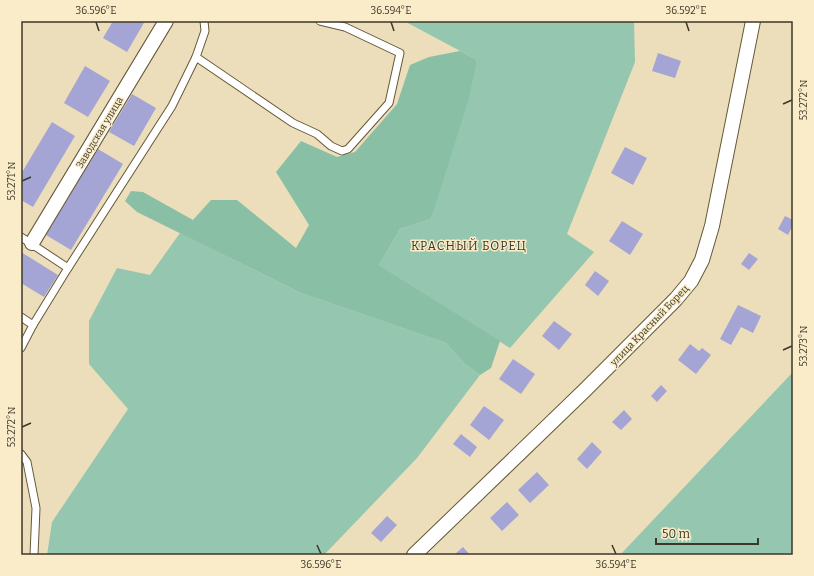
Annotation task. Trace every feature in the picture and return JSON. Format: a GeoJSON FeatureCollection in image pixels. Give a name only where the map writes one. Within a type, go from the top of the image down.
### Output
{"type":"FeatureCollection","features":[{"type":"Feature","properties":{"kind":"street","name":"Заводская улица"},"geometry":{"type":"LineString","coordinates":[[26,240],[166,21]]}},
{"type":"Feature","properties":{"kind":"street","name":"улица Красный Борец"},"geometry":{"type":"LineString","coordinates":[[414,555],[596,379],[676,299],[691,281],[702,260],[712,226],[753,21]]}},
{"type":"Feature","properties":{"kind":"lane"},"geometry":{"type":"LineString","coordinates":[[21,348],[33,324],[172,106],[196,57],[205,31],[204,21]]}},
{"type":"Feature","properties":{"kind":"lane"},"geometry":{"type":"LineString","coordinates":[[196,57],[293,122],[317,134],[331,146],[342,151],[348,149],[389,103],[400,53],[345,27],[320,21]]}},
{"type":"Feature","properties":{"kind":"lane"},"geometry":{"type":"LineString","coordinates":[[26,240],[68,268]]}},
{"type":"Feature","properties":{"kind":"lane"},"geometry":{"type":"LineString","coordinates":[[21,317],[33,324]]}},
{"type":"Feature","properties":{"kind":"lane"},"geometry":{"type":"LineString","coordinates":[[21,454],[27,462],[36,508],[34,555]]}},
{"type":"Feature","properties":{"kind":"green space"},"geometry":{"type":"Polygon","coordinates":[[[404,21],[634,21],[635,62],[567,234],[594,252],[510,348],[379,265],[400,229],[431,219],[477,60],[404,21]]]}},
{"type":"Feature","properties":{"kind":"green space"},"geometry":{"type":"Polygon","coordinates":[[[460,51],[477,60],[468,101],[431,219],[400,229],[379,265],[500,341],[491,368],[480,375],[465,364],[446,343],[301,293],[137,212],[125,201],[131,191],[143,192],[193,220],[211,200],[237,200],[296,248],[309,225],[276,172],[301,141],[337,157],[355,152],[397,104],[410,65],[429,57],[460,51]]]}},
{"type":"Feature","properties":{"kind":"green space"},"geometry":{"type":"Polygon","coordinates":[[[180,233],[301,293],[446,343],[465,364],[480,375],[417,458],[324,555],[47,555],[52,522],[128,409],[89,364],[89,321],[117,268],[150,275],[180,233]]]}},
{"type":"Feature","properties":{"kind":"green space"},"geometry":{"type":"Polygon","coordinates":[[[793,372],[793,555],[620,555],[793,372]]]}},
{"type":"Feature","properties":{"kind":"building"},"geometry":{"type":"Polygon","coordinates":[[[113,21],[145,21],[127,52],[103,38],[113,21]]]}},
{"type":"Feature","properties":{"kind":"building"},"geometry":{"type":"Polygon","coordinates":[[[658,53],[681,61],[675,78],[652,71],[658,53]]]}},
{"type":"Feature","properties":{"kind":"building"},"geometry":{"type":"Polygon","coordinates":[[[85,66],[110,81],[88,117],[64,103],[85,66]]]}},
{"type":"Feature","properties":{"kind":"building"},"geometry":{"type":"Polygon","coordinates":[[[132,94],[156,108],[134,146],[109,132],[132,94]]]}},
{"type":"Feature","properties":{"kind":"building"},"geometry":{"type":"Polygon","coordinates":[[[52,122],[75,136],[33,207],[21,200],[21,174],[52,122]]]}},
{"type":"Feature","properties":{"kind":"building"},"geometry":{"type":"Polygon","coordinates":[[[625,147],[647,158],[633,185],[611,173],[625,147]]]}},
{"type":"Feature","properties":{"kind":"building"},"geometry":{"type":"Polygon","coordinates":[[[98,149],[123,164],[71,250],[46,235],[98,149]]]}},
{"type":"Feature","properties":{"kind":"building"},"geometry":{"type":"Polygon","coordinates":[[[785,216],[793,220],[793,225],[788,235],[778,229],[785,216]]]}},
{"type":"Feature","properties":{"kind":"building"},"geometry":{"type":"Polygon","coordinates":[[[622,221],[643,234],[630,255],[609,241],[622,221]]]}},
{"type":"Feature","properties":{"kind":"building"},"geometry":{"type":"Polygon","coordinates":[[[21,252],[58,275],[44,297],[21,283],[21,252]]]}},
{"type":"Feature","properties":{"kind":"building"},"geometry":{"type":"Polygon","coordinates":[[[749,253],[758,259],[749,270],[741,264],[749,253]]]}},
{"type":"Feature","properties":{"kind":"building"},"geometry":{"type":"Polygon","coordinates":[[[595,271],[609,281],[598,296],[585,285],[595,271]]]}},
{"type":"Feature","properties":{"kind":"building"},"geometry":{"type":"Polygon","coordinates":[[[738,305],[761,316],[753,333],[741,327],[731,345],[720,339],[738,305]]]}},
{"type":"Feature","properties":{"kind":"building"},"geometry":{"type":"Polygon","coordinates":[[[554,321],[572,334],[559,350],[542,336],[554,321]]]}},
{"type":"Feature","properties":{"kind":"building"},"geometry":{"type":"Polygon","coordinates":[[[690,344],[699,351],[702,348],[711,355],[696,374],[678,360],[690,344]]]}},
{"type":"Feature","properties":{"kind":"building"},"geometry":{"type":"Polygon","coordinates":[[[513,359],[535,374],[521,394],[499,379],[513,359]]]}},
{"type":"Feature","properties":{"kind":"building"},"geometry":{"type":"Polygon","coordinates":[[[661,385],[667,391],[657,402],[651,396],[661,385]]]}},
{"type":"Feature","properties":{"kind":"building"},"geometry":{"type":"Polygon","coordinates":[[[484,406],[504,420],[489,440],[470,425],[484,406]]]}},
{"type":"Feature","properties":{"kind":"building"},"geometry":{"type":"Polygon","coordinates":[[[624,410],[632,419],[621,430],[612,422],[624,410]]]}},
{"type":"Feature","properties":{"kind":"building"},"geometry":{"type":"Polygon","coordinates":[[[461,434],[477,447],[470,457],[453,444],[461,434]]]}},
{"type":"Feature","properties":{"kind":"building"},"geometry":{"type":"Polygon","coordinates":[[[592,442],[602,452],[587,469],[577,459],[592,442]]]}},
{"type":"Feature","properties":{"kind":"building"},"geometry":{"type":"Polygon","coordinates":[[[537,472],[549,485],[530,503],[518,490],[537,472]]]}},
{"type":"Feature","properties":{"kind":"building"},"geometry":{"type":"Polygon","coordinates":[[[507,502],[519,515],[502,531],[490,518],[507,502]]]}},
{"type":"Feature","properties":{"kind":"building"},"geometry":{"type":"Polygon","coordinates":[[[387,516],[397,525],[381,542],[371,533],[387,516]]]}},
{"type":"Feature","properties":{"kind":"building"},"geometry":{"type":"Polygon","coordinates":[[[463,547],[470,555],[454,555],[463,547]]]}},
{"type":"Feature","properties":{"kind":"district","name":"КРАСНЫЙ БОРЕЦ"},"geometry":{"type":"Point","coordinates":[469,246]}}]}
